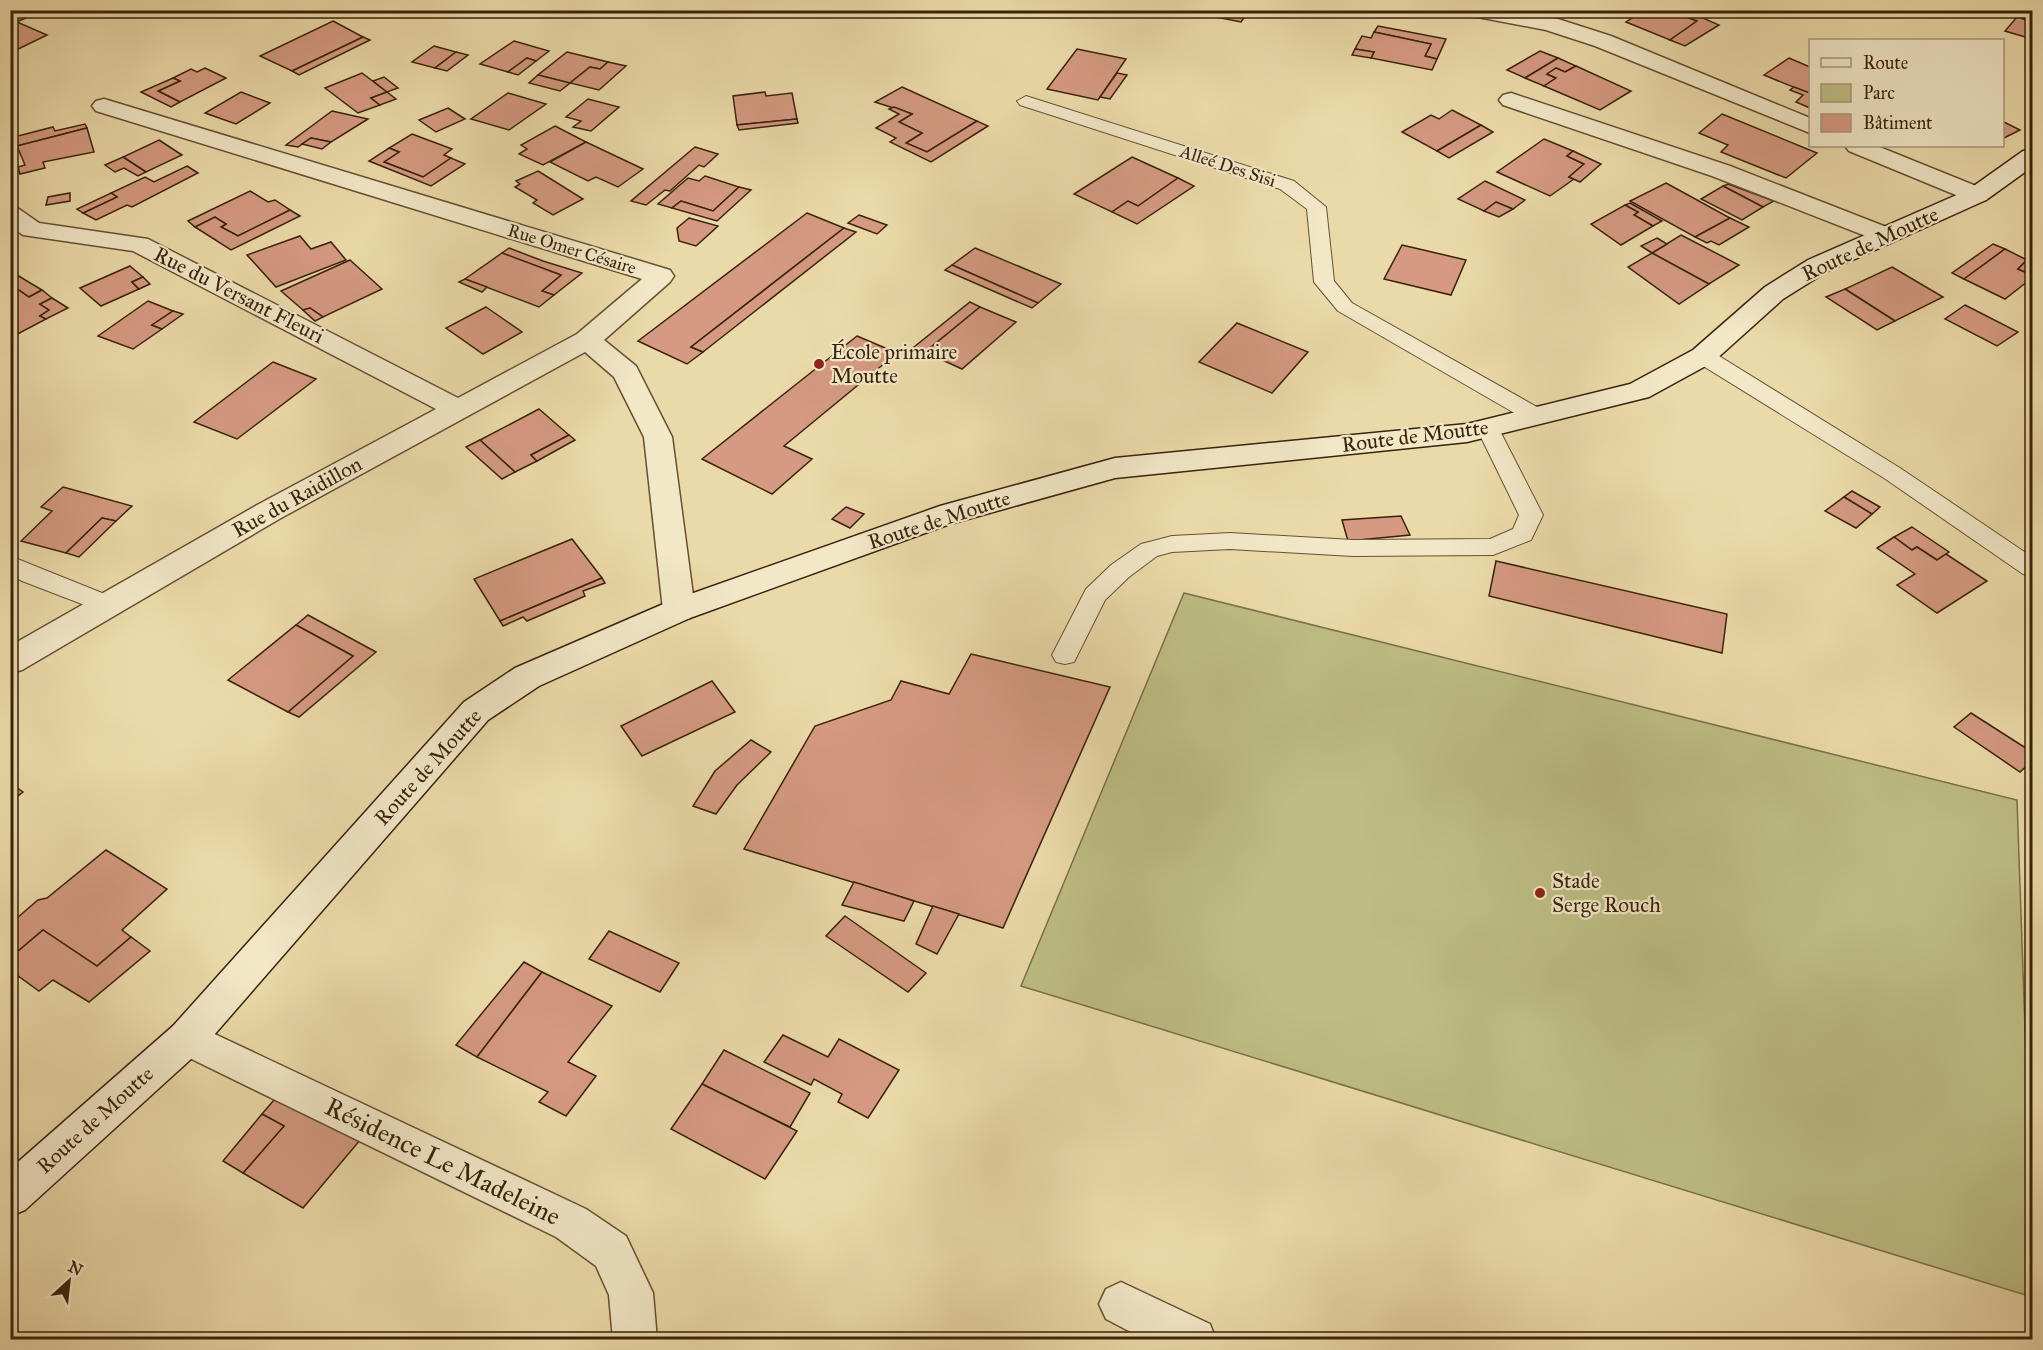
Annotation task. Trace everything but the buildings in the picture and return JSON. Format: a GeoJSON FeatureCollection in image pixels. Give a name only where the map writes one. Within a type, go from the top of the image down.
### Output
{"type":"FeatureCollection","features":[{"type":"Feature","properties":{"kind":"street"},"geometry":{"type":"LineString","coordinates":[[1475,10],[1550,24],[1603,41],[1809,126]]}},
{"type":"Feature","properties":{"kind":"street"},"geometry":{"type":"LineString","coordinates":[[1511,100],[1721,171],[1886,236]]}},
{"type":"Feature","properties":{"kind":"street","name":"Rue Omer Césaire"},"geometry":{"type":"LineString","coordinates":[[104,106],[661,276],[586,340]]}},
{"type":"Feature","properties":{"kind":"street"},"geometry":{"type":"LineString","coordinates":[[1859,147],[1977,195]]}},
{"type":"Feature","properties":{"kind":"street","name":"Route de Moutte"},"geometry":{"type":"LineString","coordinates":[[10,1196],[187,1038],[476,711],[527,677],[679,610],[940,516],[1115,468],[1488,429],[1639,391],[1702,356],[1774,293],[1817,266],[1977,195],[2032,156]]}},
{"type":"Feature","properties":{"kind":"street","name":"Rue du Versant Fleuri"},"geometry":{"type":"LineString","coordinates":[[10,214],[32,230],[140,244],[458,409]]}},
{"type":"Feature","properties":{"kind":"street"},"geometry":{"type":"LineString","coordinates":[[586,340],[626,372],[658,437],[679,610]]}},
{"type":"Feature","properties":{"kind":"street","name":"Rue du Raidillon"},"geometry":{"type":"LineString","coordinates":[[10,661],[259,517],[586,340]]}},
{"type":"Feature","properties":{"kind":"street","name":"Résidence Le Madeleine"},"geometry":{"type":"LineString","coordinates":[[187,1038],[571,1223],[611,1251],[631,1293],[636,1340]]}},
{"type":"Feature","properties":{"kind":"street"},"geometry":{"type":"LineString","coordinates":[[1121,1304],[1194,1340]]}},
{"type":"Feature","properties":{"kind":"lane","name":"Alleé Des Sisi"},"geometry":{"type":"LineString","coordinates":[[1026,101],[1287,185],[1316,207],[1324,282],[1345,307],[1538,417]]}},
{"type":"Feature","properties":{"kind":"lane"},"geometry":{"type":"LineString","coordinates":[[1702,356],[1892,473],[2032,568]]}},
{"type":"Feature","properties":{"kind":"lane"},"geometry":{"type":"LineString","coordinates":[[1065,655],[1095,595],[1120,571],[1149,550],[1172,544],[1230,541],[1353,548],[1493,547],[1523,534],[1531,515],[1488,429]]}},
{"type":"Feature","properties":{"kind":"lane"},"geometry":{"type":"LineString","coordinates":[[10,564],[31,575],[108,605]]}},
{"type":"Feature","properties":{"kind":"green space","name":"Stade Serge Rouch"},"geometry":{"type":"Polygon","coordinates":[[[1184,593],[2017,800],[2032,1228],[2032,1297],[1021,986],[1184,593]]]}},
{"type":"Feature","properties":{"kind":"place","name":"École primaire Moutte"},"geometry":{"type":"Point","coordinates":[819,364]}},
{"type":"Feature","properties":{"kind":"place","name":"Stade Serge Rouch"},"geometry":{"type":"Point","coordinates":[1540,893]}}]}
